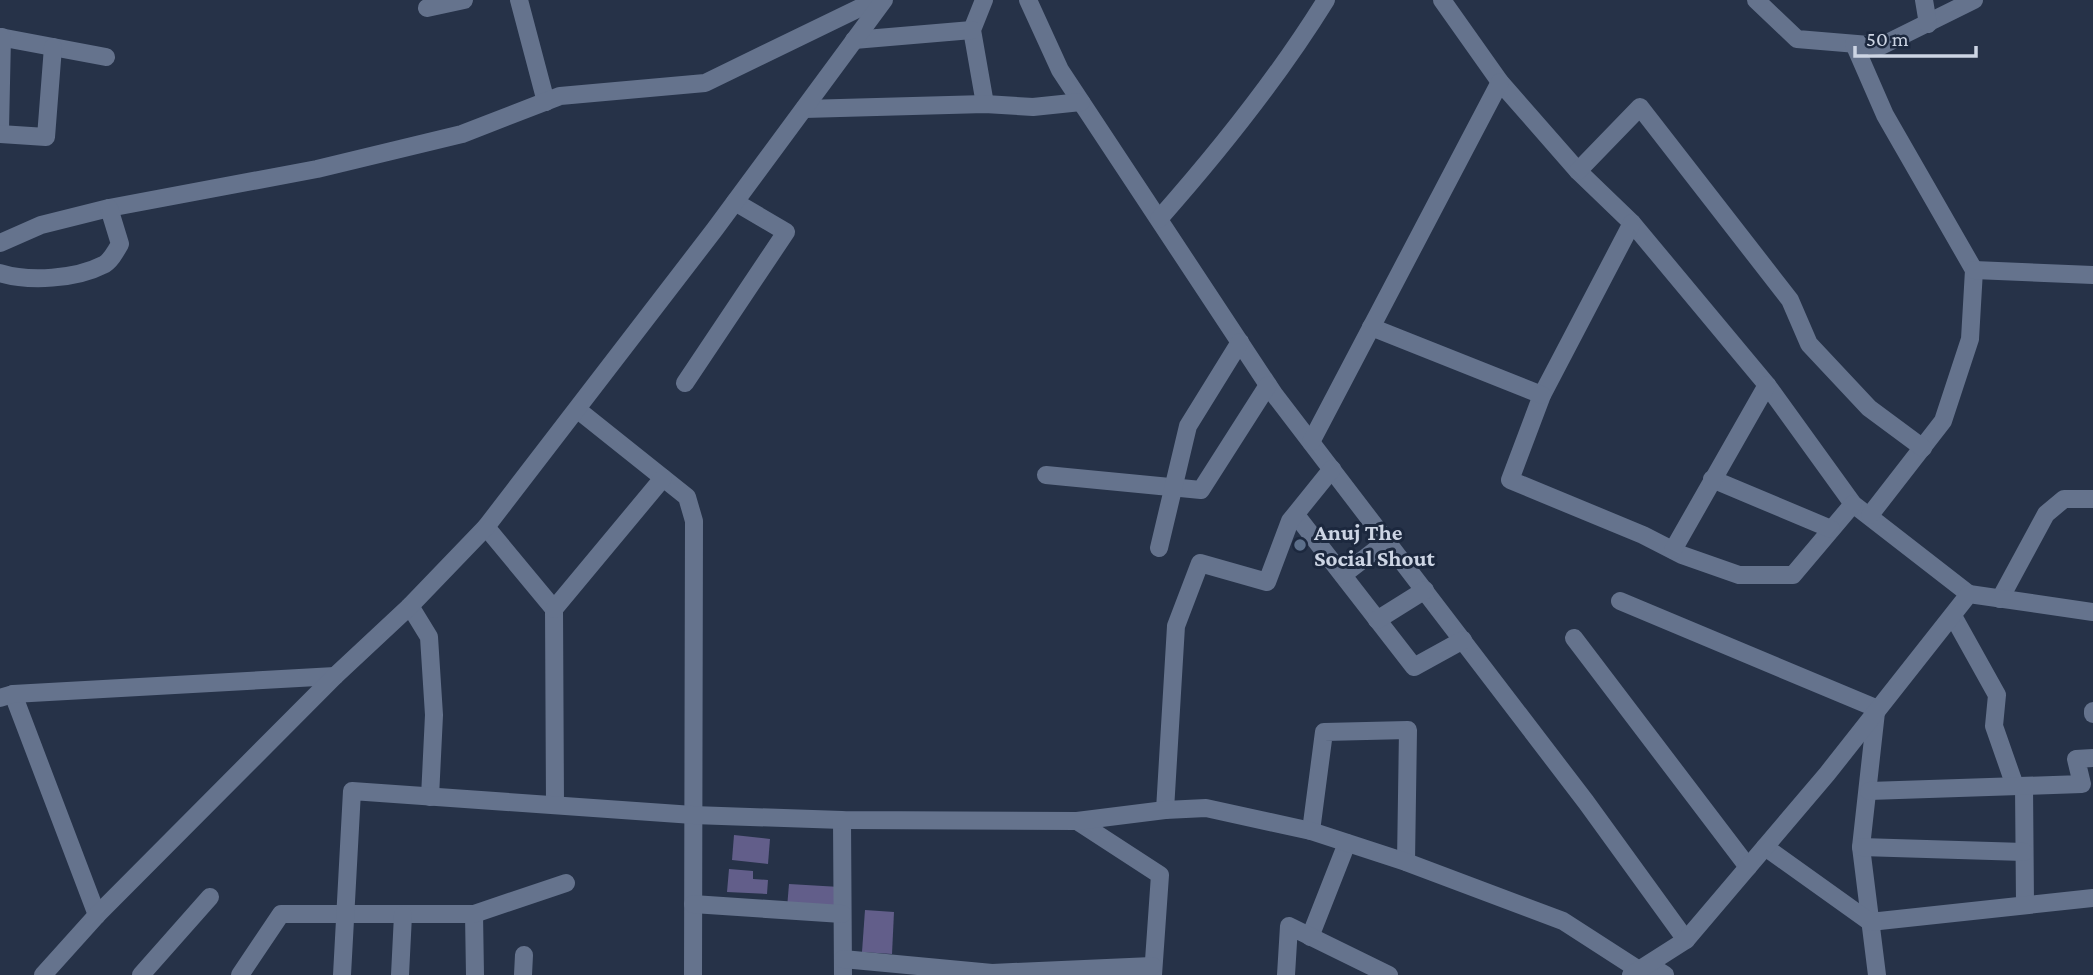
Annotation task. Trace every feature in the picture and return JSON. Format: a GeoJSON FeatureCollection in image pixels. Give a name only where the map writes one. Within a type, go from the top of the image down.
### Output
{"type":"FeatureCollection","features":[{"type":"Feature","properties":{"kind":"street"},"geometry":{"type":"LineString","coordinates":[[427,8],[464,0]]}},
{"type":"Feature","properties":{"kind":"street"},"geometry":{"type":"LineString","coordinates":[[519,0],[547,102]]}},
{"type":"Feature","properties":{"kind":"street"},"geometry":{"type":"LineString","coordinates":[[0,243],[40,225],[109,208],[317,169],[462,134],[560,96],[705,83],[876,0]]}},
{"type":"Feature","properties":{"kind":"street"},"geometry":{"type":"LineString","coordinates":[[43,975],[97,915],[335,676],[410,606],[486,527],[578,410],[884,0]]}},
{"type":"Feature","properties":{"kind":"street"},"geometry":{"type":"LineString","coordinates":[[984,0],[972,30],[985,104]]}},
{"type":"Feature","properties":{"kind":"street"},"geometry":{"type":"LineString","coordinates":[[1028,0],[1060,70],[1268,385],[1586,802],[1686,940]]}},
{"type":"Feature","properties":{"kind":"street"},"geometry":{"type":"LineString","coordinates":[[1159,219],[1216,154],[1289,60],[1326,0]]}},
{"type":"Feature","properties":{"kind":"street"},"geometry":{"type":"LineString","coordinates":[[1442,0],[1500,82],[1578,171],[1632,223],[1767,386],[1853,504],[1969,594],[2093,612]]}},
{"type":"Feature","properties":{"kind":"street"},"geometry":{"type":"LineString","coordinates":[[1757,0],[1797,39],[1881,46],[1974,0]]}},
{"type":"Feature","properties":{"kind":"street"},"geometry":{"type":"LineString","coordinates":[[1924,0],[1928,24]]}},
{"type":"Feature","properties":{"kind":"street"},"geometry":{"type":"LineString","coordinates":[[855,40],[972,30]]}},
{"type":"Feature","properties":{"kind":"street"},"geometry":{"type":"LineString","coordinates":[[53,47],[46,136],[0,132],[1,37],[106,57]]}},
{"type":"Feature","properties":{"kind":"street"},"geometry":{"type":"LineString","coordinates":[[1854,44],[1885,115],[1974,270],[1970,339],[1943,421],[1870,515]]}},
{"type":"Feature","properties":{"kind":"street"},"geometry":{"type":"LineString","coordinates":[[1311,442],[1500,82]]}},
{"type":"Feature","properties":{"kind":"street"},"geometry":{"type":"LineString","coordinates":[[804,109],[985,104],[1033,107],[1081,102]]}},
{"type":"Feature","properties":{"kind":"street"},"geometry":{"type":"LineString","coordinates":[[1578,171],[1640,107],[1790,300],[1809,344],[1869,408],[1923,448]]}},
{"type":"Feature","properties":{"kind":"street"},"geometry":{"type":"LineString","coordinates":[[685,383],[786,232],[735,202]]}},
{"type":"Feature","properties":{"kind":"street"},"geometry":{"type":"LineString","coordinates":[[0,273],[13,277],[54,278],[105,265],[120,244],[109,208]]}},
{"type":"Feature","properties":{"kind":"street"},"geometry":{"type":"LineString","coordinates":[[1632,223],[1542,395],[1510,480],[1673,550],[1740,575],[1793,575],[1853,504]]}},
{"type":"Feature","properties":{"kind":"street"},"geometry":{"type":"LineString","coordinates":[[1974,270],[2093,275]]}},
{"type":"Feature","properties":{"kind":"street"},"geometry":{"type":"LineString","coordinates":[[1371,327],[1542,395]]}},
{"type":"Feature","properties":{"kind":"street"},"geometry":{"type":"LineString","coordinates":[[1159,548],[1188,426],[1240,342]]}},
{"type":"Feature","properties":{"kind":"street"},"geometry":{"type":"LineString","coordinates":[[1046,475],[1201,490],[1268,385]]}},
{"type":"Feature","properties":{"kind":"street"},"geometry":{"type":"LineString","coordinates":[[1673,550],[1767,386]]}},
{"type":"Feature","properties":{"kind":"street"},"geometry":{"type":"LineString","coordinates":[[578,410],[687,497],[694,521],[693,975]]}},
{"type":"Feature","properties":{"kind":"street"},"geometry":{"type":"LineString","coordinates":[[1165,810],[1176,626],[1200,563],[1267,582],[1290,521],[1332,469]]}},
{"type":"Feature","properties":{"kind":"street"},"geometry":{"type":"LineString","coordinates":[[554,609],[663,478]]}},
{"type":"Feature","properties":{"kind":"street"},"geometry":{"type":"LineString","coordinates":[[1712,479],[1831,529]]}},
{"type":"Feature","properties":{"kind":"street"},"geometry":{"type":"LineString","coordinates":[[2000,599],[2046,514],[2064,499],[2093,499]]}},
{"type":"Feature","properties":{"kind":"street"},"geometry":{"type":"LineString","coordinates":[[1296,515],[1414,667],[1463,640]]}},
{"type":"Feature","properties":{"kind":"street"},"geometry":{"type":"LineString","coordinates":[[486,527],[554,609],[555,805]]}},
{"type":"Feature","properties":{"kind":"street"},"geometry":{"type":"LineString","coordinates":[[1343,575],[1387,541]]}},
{"type":"Feature","properties":{"kind":"street"},"geometry":{"type":"LineString","coordinates":[[1377,620],[1425,590]]}},
{"type":"Feature","properties":{"kind":"street"},"geometry":{"type":"LineString","coordinates":[[342,975],[352,791],[693,815],[842,820],[1077,821],[1165,810],[1206,808],[1311,831],[1406,862],[1563,920],[1650,972],[1686,940],[1765,847],[1969,594]]}},
{"type":"Feature","properties":{"kind":"street"},"geometry":{"type":"LineString","coordinates":[[1620,601],[1877,710]]}},
{"type":"Feature","properties":{"kind":"street"},"geometry":{"type":"LineString","coordinates":[[410,606],[429,637],[434,715],[430,796]]}},
{"type":"Feature","properties":{"kind":"street"},"geometry":{"type":"LineString","coordinates":[[1953,616],[1997,695],[1994,726],[2020,786],[2025,904]]}},
{"type":"Feature","properties":{"kind":"street"},"geometry":{"type":"LineString","coordinates":[[1574,638],[1748,867]]}},
{"type":"Feature","properties":{"kind":"street"},"geometry":{"type":"LineString","coordinates":[[97,915],[6,696],[335,676]]}},
{"type":"Feature","properties":{"kind":"street"},"geometry":{"type":"LineString","coordinates":[[1877,710],[1861,847],[1877,975]]}},
{"type":"Feature","properties":{"kind":"street"},"geometry":{"type":"LineString","coordinates":[[1311,831],[1324,732],[1408,730],[1406,862]]}},
{"type":"Feature","properties":{"kind":"street"},"geometry":{"type":"LineString","coordinates":[[1869,791],[2082,784],[2076,759],[2093,758]]}},
{"type":"Feature","properties":{"kind":"street"},"geometry":{"type":"LineString","coordinates":[[842,820],[843,967],[992,973],[1153,971],[1160,875],[1077,821]]}},
{"type":"Feature","properties":{"kind":"street"},"geometry":{"type":"LineString","coordinates":[[1310,937],[1347,843]]}},
{"type":"Feature","properties":{"kind":"street"},"geometry":{"type":"LineString","coordinates":[[1765,847],[1870,922],[2093,898]]}},
{"type":"Feature","properties":{"kind":"street"},"geometry":{"type":"LineString","coordinates":[[1861,847],[2024,852]]}},
{"type":"Feature","properties":{"kind":"street"},"geometry":{"type":"LineString","coordinates":[[240,975],[281,914],[474,914],[566,883]]}},
{"type":"Feature","properties":{"kind":"street"},"geometry":{"type":"LineString","coordinates":[[141,975],[209,897]]}},
{"type":"Feature","properties":{"kind":"street"},"geometry":{"type":"LineString","coordinates":[[693,904],[842,914]]}},
{"type":"Feature","properties":{"kind":"street"},"geometry":{"type":"LineString","coordinates":[[474,914],[475,975]]}},
{"type":"Feature","properties":{"kind":"street"},"geometry":{"type":"LineString","coordinates":[[400,975],[403,915]]}},
{"type":"Feature","properties":{"kind":"street"},"geometry":{"type":"LineString","coordinates":[[1286,975],[1289,926],[1389,975]]}},
{"type":"Feature","properties":{"kind":"street"},"geometry":{"type":"LineString","coordinates":[[523,975],[524,954]]}},
{"type":"Feature","properties":{"kind":"building"},"geometry":{"type":"Polygon","coordinates":[[[734,835],[770,839],[768,864],[732,860],[734,835]]]}},
{"type":"Feature","properties":{"kind":"building"},"geometry":{"type":"Polygon","coordinates":[[[729,869],[753,871],[753,879],[768,880],[767,894],[727,892],[729,869]]]}},
{"type":"Feature","properties":{"kind":"building"},"geometry":{"type":"Polygon","coordinates":[[[789,884],[840,887],[838,911],[787,908],[789,884]]]}},
{"type":"Feature","properties":{"kind":"building"},"geometry":{"type":"Polygon","coordinates":[[[865,910],[894,912],[892,954],[862,952],[865,910]]]}},
{"type":"Feature","properties":{"kind":"place","name":"Anuj The Social Shout"},"geometry":{"type":"Point","coordinates":[1300,545]}}]}
